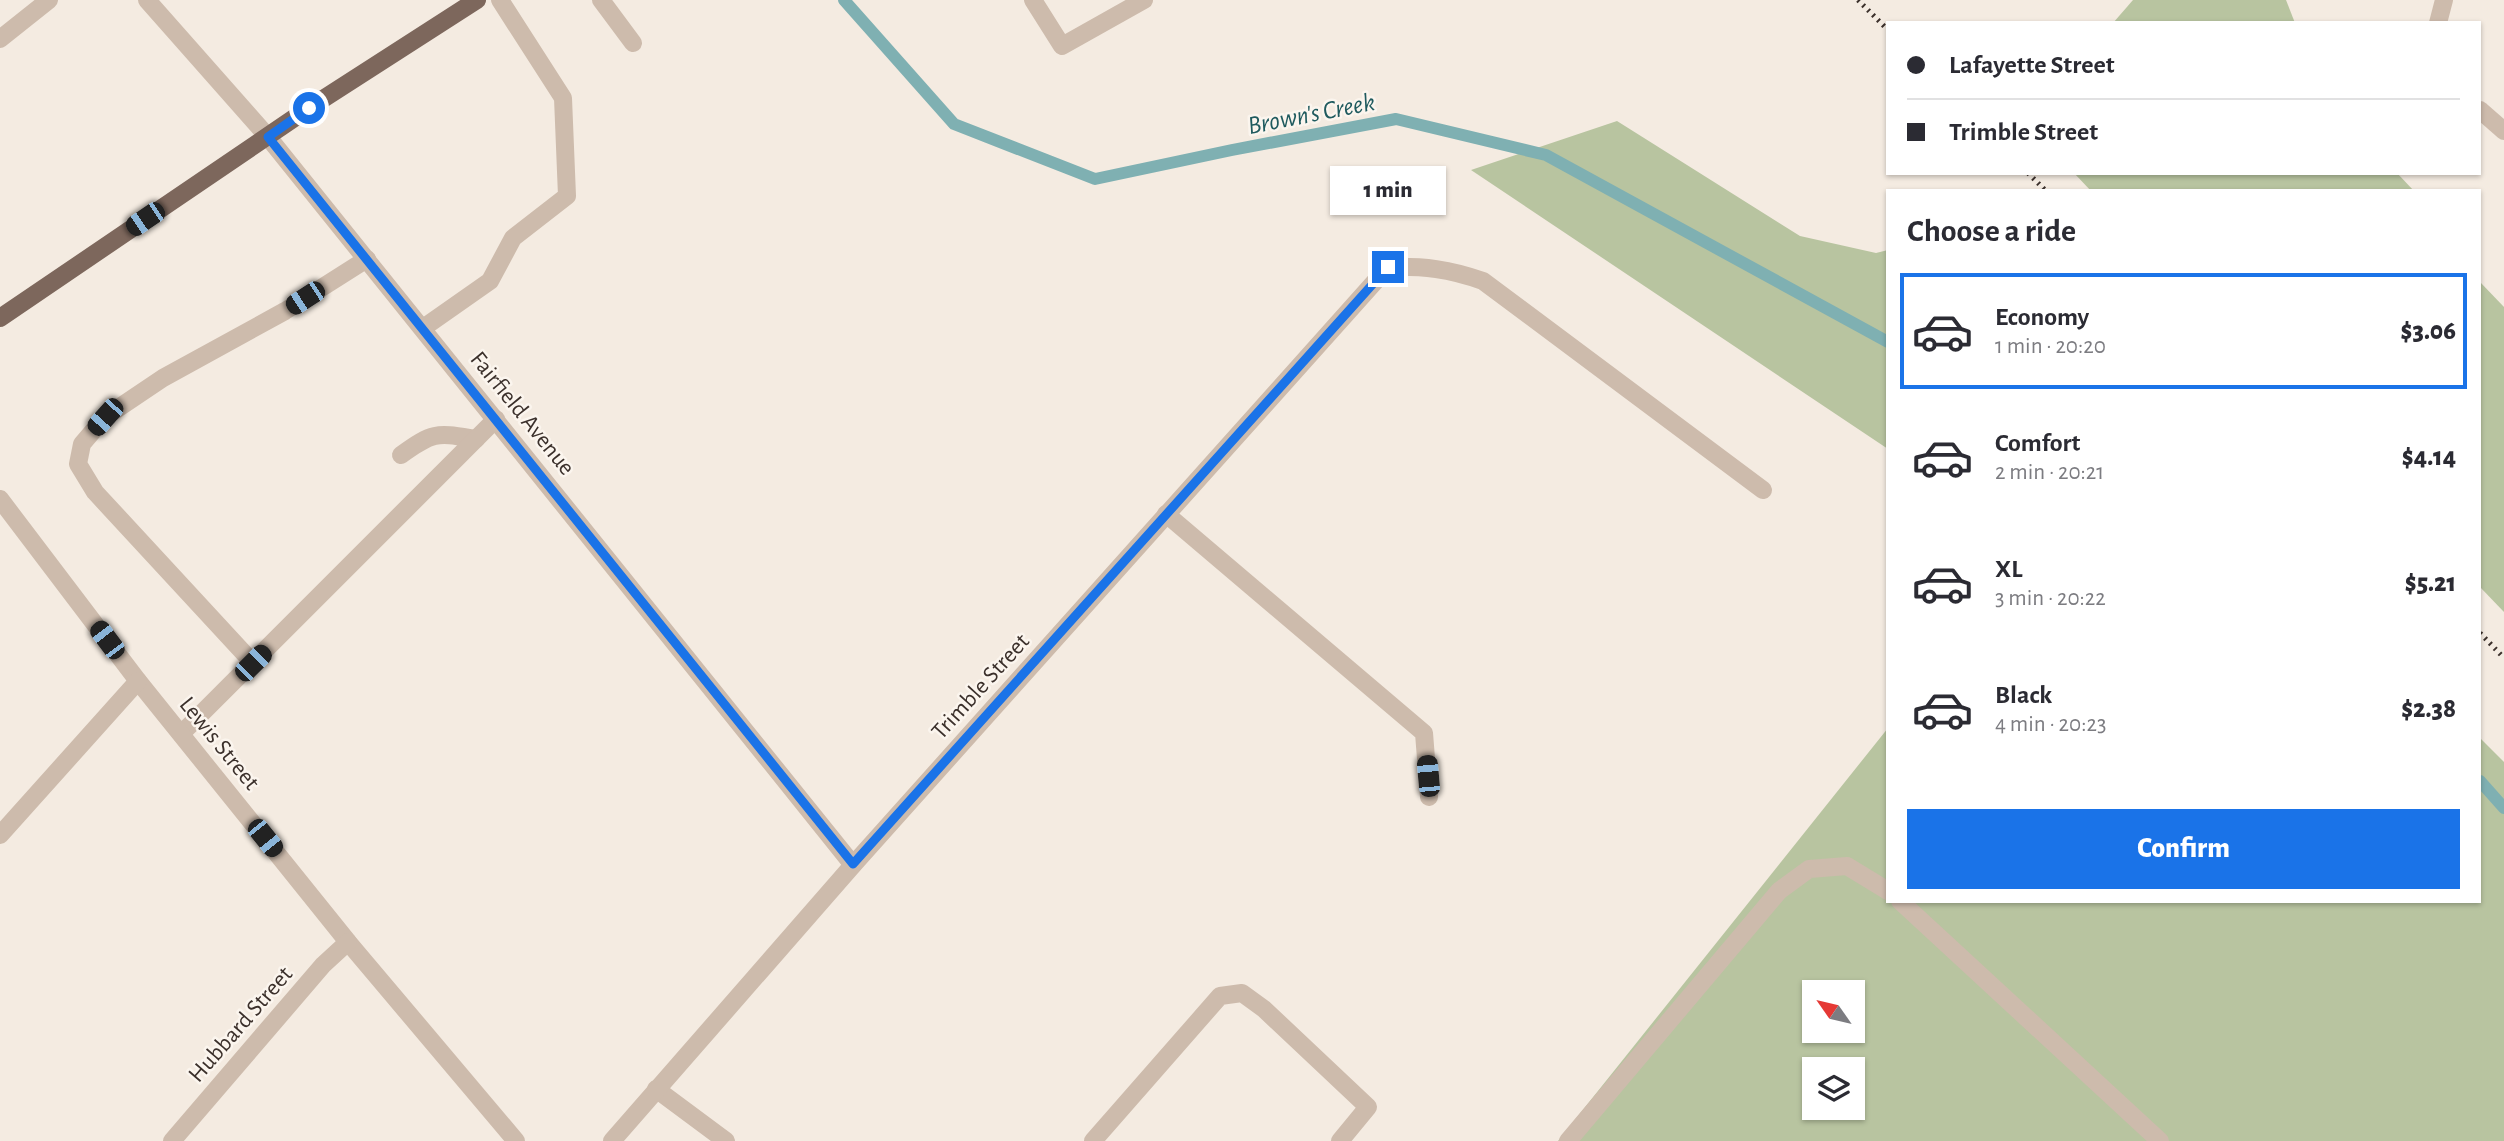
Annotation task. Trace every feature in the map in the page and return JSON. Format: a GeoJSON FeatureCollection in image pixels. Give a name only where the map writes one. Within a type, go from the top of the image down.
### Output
{"type":"FeatureCollection","features":[{"type":"Feature","properties":{"kind":"main road"},"geometry":{"type":"LineString","coordinates":[[0,318],[309,108],[477,0]]}},
{"type":"Feature","properties":{"kind":"street"},"geometry":{"type":"LineString","coordinates":[[0,39],[49,0]]}},
{"type":"Feature","properties":{"kind":"street","name":"Fairfield Avenue"},"geometry":{"type":"LineString","coordinates":[[147,0],[268,137],[853,864]]}},
{"type":"Feature","properties":{"kind":"street"},"geometry":{"type":"LineString","coordinates":[[423,328],[490,281],[513,238],[567,196],[563,98],[500,0]]}},
{"type":"Feature","properties":{"kind":"street"},"geometry":{"type":"LineString","coordinates":[[601,0],[633,43]]}},
{"type":"Feature","properties":{"kind":"street"},"geometry":{"type":"LineString","coordinates":[[1033,0],[1062,46],[1144,0]]}},
{"type":"Feature","properties":{"kind":"street"},"geometry":{"type":"LineString","coordinates":[[2439,21],[2444,0]]}},
{"type":"Feature","properties":{"kind":"street"},"geometry":{"type":"LineString","coordinates":[[2481,111],[2504,131]]}},
{"type":"Feature","properties":{"kind":"street"},"geometry":{"type":"LineString","coordinates":[[253,663],[95,492],[78,464],[82,443],[105,417],[163,378],[285,312],[367,259]]}},
{"type":"Feature","properties":{"kind":"street","name":"Trimble Street"},"geometry":{"type":"LineString","coordinates":[[612,1141],[853,864],[1388,267],[1424,266],[1459,272],[1483,281],[1763,490]]}},
{"type":"Feature","properties":{"kind":"street"},"geometry":{"type":"LineString","coordinates":[[181,734],[496,419]]}},
{"type":"Feature","properties":{"kind":"street"},"geometry":{"type":"LineString","coordinates":[[401,455],[424,438],[443,434],[476,439]]}},
{"type":"Feature","properties":{"kind":"street","name":"Lewis Street"},"geometry":{"type":"LineString","coordinates":[[0,499],[138,681],[348,942],[516,1141]]}},
{"type":"Feature","properties":{"kind":"street"},"geometry":{"type":"LineString","coordinates":[[1166,514],[1424,733],[1429,797]]}},
{"type":"Feature","properties":{"kind":"street"},"geometry":{"type":"LineString","coordinates":[[0,835],[138,681]]}},
{"type":"Feature","properties":{"kind":"street"},"geometry":{"type":"LineString","coordinates":[[1568,1141],[1779,891],[1809,869],[1847,866],[1886,890]]}},
{"type":"Feature","properties":{"kind":"street"},"geometry":{"type":"LineString","coordinates":[[1902,903],[2160,1141]]}},
{"type":"Feature","properties":{"kind":"street","name":"Hubbard Street"},"geometry":{"type":"LineString","coordinates":[[172,1141],[323,965],[348,942]]}},
{"type":"Feature","properties":{"kind":"street"},"geometry":{"type":"LineString","coordinates":[[1093,1141],[1220,996],[1242,993],[1264,1009],[1368,1107],[1339,1141]]}},
{"type":"Feature","properties":{"kind":"street"},"geometry":{"type":"LineString","coordinates":[[656,1089],[726,1141]]}},
{"type":"Feature","properties":{"kind":"green space"},"geometry":{"type":"Polygon","coordinates":[[[2133,0],[2286,0],[2294,21],[2115,21],[2133,0]]]}},
{"type":"Feature","properties":{"kind":"green space"},"geometry":{"type":"Polygon","coordinates":[[[1617,121],[1800,236],[1876,253],[1886,250],[1886,448],[1471,170],[1617,121]]]}},
{"type":"Feature","properties":{"kind":"green space"},"geometry":{"type":"Polygon","coordinates":[[[2076,175],[2399,175],[2412,189],[2089,189],[2076,175]]]}},
{"type":"Feature","properties":{"kind":"green space"},"geometry":{"type":"Polygon","coordinates":[[[2481,283],[2504,307],[2504,612],[2481,588],[2481,283]]]}},
{"type":"Feature","properties":{"kind":"green space"},"geometry":{"type":"Polygon","coordinates":[[[1886,731],[1886,903],[2481,903],[2481,739],[2504,762],[2504,1141],[1558,1141],[1886,731]]]}},
{"type":"Feature","properties":{"kind":"waterway","name":"Brown's Creek"},"geometry":{"type":"LineString","coordinates":[[844,0],[954,124],[1095,179],[1396,119],[1546,155],[1886,341]]}},
{"type":"Feature","properties":{"kind":"waterway","name":"Brown's Creek"},"geometry":{"type":"LineString","coordinates":[[2481,782],[2504,808]]}},
{"type":"Feature","properties":{"kind":"railway"},"geometry":{"type":"LineString","coordinates":[[1858,0],[1886,28]]}},
{"type":"Feature","properties":{"kind":"railway"},"geometry":{"type":"LineString","coordinates":[[2030,175],[2044,189]]}},
{"type":"Feature","properties":{"kind":"railway"},"geometry":{"type":"LineString","coordinates":[[2481,634],[2504,658]]}},
{"type":"Feature","properties":{"kind":"route"},"geometry":{"type":"LineString","coordinates":[[309,108],[268,137],[853,864],[1388,267]]}}]}
